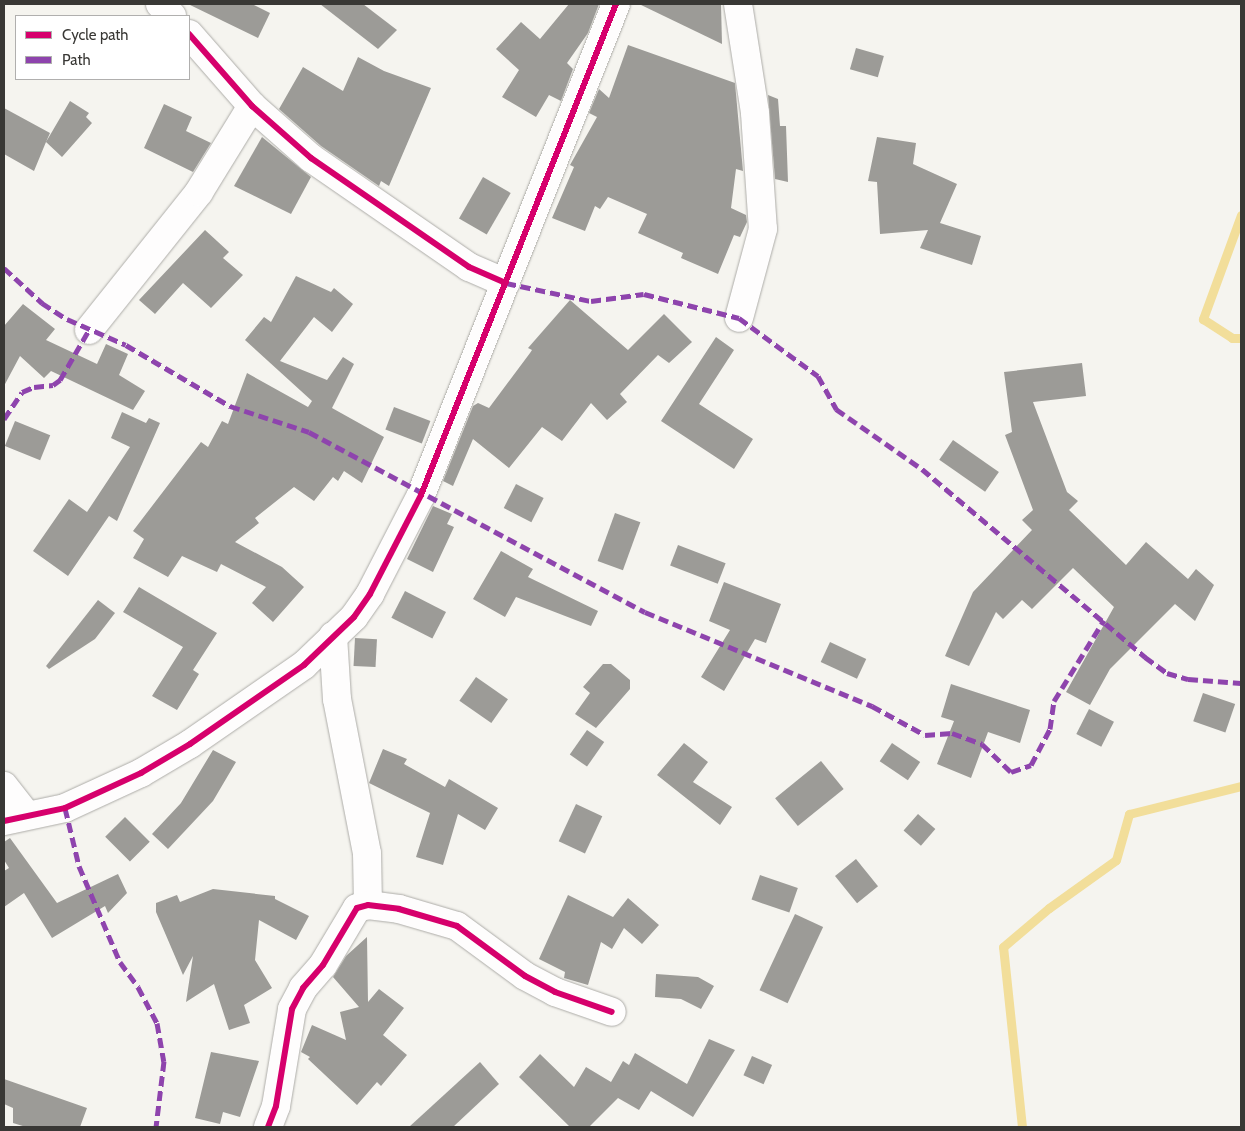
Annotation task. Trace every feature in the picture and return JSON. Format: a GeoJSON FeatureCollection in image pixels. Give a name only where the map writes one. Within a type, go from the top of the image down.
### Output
{"type":"FeatureCollection","features":[{"type":"Feature","properties":{"kind":"street"},"geometry":{"type":"LineString","coordinates":[[160,4],[171,15]]}},
{"type":"Feature","properties":{"kind":"street"},"geometry":{"type":"LineString","coordinates":[[4,786],[15,817],[65,808],[141,773],[190,744],[304,666],[354,617],[370,594],[421,494],[616,4]]}},
{"type":"Feature","properties":{"kind":"street"},"geometry":{"type":"LineString","coordinates":[[738,4],[756,113],[764,229],[739,318]]}},
{"type":"Feature","properties":{"kind":"street"},"geometry":{"type":"LineString","coordinates":[[190,35],[252,106],[339,178],[469,267],[506,283]]}},
{"type":"Feature","properties":{"kind":"street"},"geometry":{"type":"LineString","coordinates":[[89,330],[199,192],[252,106]]}},
{"type":"Feature","properties":{"kind":"street"},"geometry":{"type":"LineString","coordinates":[[333,636],[337,699],[367,853],[368,905]]}},
{"type":"Feature","properties":{"kind":"street"},"geometry":{"type":"LineString","coordinates":[[268,1127],[276,1106],[292,1009],[303,988],[323,965],[346,922],[357,908],[368,905],[430,916],[456,926],[525,976],[555,992],[612,1012]]}},
{"type":"Feature","properties":{"kind":"building"},"geometry":{"type":"Polygon","coordinates":[[[188,4],[252,4],[270,13],[258,38],[188,4]]]}},
{"type":"Feature","properties":{"kind":"building"},"geometry":{"type":"Polygon","coordinates":[[[320,4],[363,4],[397,30],[378,49],[320,4]]]}},
{"type":"Feature","properties":{"kind":"building"},"geometry":{"type":"Polygon","coordinates":[[[569,4],[599,4],[588,33],[567,63],[573,69],[561,101],[549,95],[536,117],[502,97],[519,70],[496,49],[521,22],[540,39],[569,4]]]}},
{"type":"Feature","properties":{"kind":"building"},"geometry":{"type":"Polygon","coordinates":[[[639,4],[721,4],[722,44],[639,4]]]}},
{"type":"Feature","properties":{"kind":"building"},"geometry":{"type":"Polygon","coordinates":[[[628,45],[735,83],[743,171],[736,169],[731,208],[746,215],[747,222],[740,237],[734,235],[718,274],[681,258],[683,253],[638,233],[647,214],[608,197],[600,209],[595,206],[585,231],[552,218],[574,167],[570,165],[597,117],[589,113],[599,89],[609,98],[628,45]]]}},
{"type":"Feature","properties":{"kind":"building"},"geometry":{"type":"Polygon","coordinates":[[[856,48],[884,56],[878,77],[850,69],[856,48]]]}},
{"type":"Feature","properties":{"kind":"building"},"geometry":{"type":"Polygon","coordinates":[[[358,57],[384,71],[431,88],[389,186],[381,181],[379,186],[321,146],[279,109],[303,67],[343,91],[358,57]]]}},
{"type":"Feature","properties":{"kind":"building"},"geometry":{"type":"Polygon","coordinates":[[[768,95],[778,99],[780,126],[786,126],[788,182],[775,179],[768,95]]]}},
{"type":"Feature","properties":{"kind":"building"},"geometry":{"type":"Polygon","coordinates":[[[70,101],[89,113],[86,117],[92,123],[62,157],[46,142],[70,101]]]}},
{"type":"Feature","properties":{"kind":"building"},"geometry":{"type":"Polygon","coordinates":[[[164,104],[192,117],[186,131],[211,143],[193,172],[144,148],[164,104]]]}},
{"type":"Feature","properties":{"kind":"building"},"geometry":{"type":"Polygon","coordinates":[[[4,108],[50,133],[34,171],[4,154],[4,108]]]}},
{"type":"Feature","properties":{"kind":"building"},"geometry":{"type":"Polygon","coordinates":[[[262,137],[311,177],[291,214],[234,186],[262,137]]]}},
{"type":"Feature","properties":{"kind":"building"},"geometry":{"type":"Polygon","coordinates":[[[877,137],[916,143],[913,164],[957,184],[940,223],[981,236],[972,265],[920,248],[928,230],[880,234],[877,182],[868,181],[877,137]]]}},
{"type":"Feature","properties":{"kind":"building"},"geometry":{"type":"Polygon","coordinates":[[[483,177],[511,193],[487,235],[459,219],[483,177]]]}},
{"type":"Feature","properties":{"kind":"building"},"geometry":{"type":"Polygon","coordinates":[[[205,230],[229,252],[223,258],[243,275],[211,308],[183,283],[155,314],[139,300],[205,230]]]}},
{"type":"Feature","properties":{"kind":"building"},"geometry":{"type":"Polygon","coordinates":[[[296,276],[331,292],[334,288],[353,304],[332,332],[314,317],[280,361],[327,380],[343,357],[354,364],[332,408],[384,437],[362,483],[344,471],[338,481],[333,477],[314,501],[294,487],[255,518],[259,523],[235,542],[282,567],[304,587],[273,622],[252,603],[266,587],[221,564],[217,572],[182,556],[168,577],[133,558],[144,539],[133,531],[201,442],[208,447],[222,421],[228,424],[247,373],[308,407],[312,401],[245,340],[264,317],[271,322],[296,276]]]}},
{"type":"Feature","properties":{"kind":"building"},"geometry":{"type":"Polygon","coordinates":[[[570,300],[628,350],[664,314],[692,342],[669,363],[658,355],[620,394],[627,402],[607,420],[591,403],[562,441],[542,427],[509,468],[473,439],[453,486],[443,481],[473,406],[478,403],[489,408],[532,350],[528,348],[570,300]]]}},
{"type":"Feature","properties":{"kind":"building"},"geometry":{"type":"Polygon","coordinates":[[[23,304],[55,329],[46,340],[97,364],[106,344],[128,354],[119,375],[145,391],[133,410],[51,371],[44,378],[20,356],[4,386],[4,326],[23,304]]]}},
{"type":"Feature","properties":{"kind":"building"},"geometry":{"type":"Polygon","coordinates":[[[716,337],[734,350],[699,404],[753,439],[734,469],[661,421],[716,337]]]}},
{"type":"Feature","properties":{"kind":"building"},"geometry":{"type":"Polygon","coordinates":[[[1082,363],[1086,396],[1033,402],[1067,492],[1078,501],[1069,510],[1126,565],[1146,542],[1188,579],[1196,569],[1214,585],[1195,621],[1175,604],[1110,669],[1090,705],[1066,692],[1114,607],[1073,568],[1032,609],[1022,600],[1003,619],[996,612],[969,666],[945,656],[973,592],[1032,530],[1022,520],[1033,510],[1005,435],[1012,432],[1004,372],[1082,363]]]}},
{"type":"Feature","properties":{"kind":"building"},"geometry":{"type":"Polygon","coordinates":[[[394,407],[430,421],[422,443],[385,429],[394,407]]]}},
{"type":"Feature","properties":{"kind":"building"},"geometry":{"type":"Polygon","coordinates":[[[122,412],[146,423],[149,418],[160,423],[117,521],[109,516],[68,576],[33,551],[69,499],[87,512],[130,447],[111,438],[122,412]]]}},
{"type":"Feature","properties":{"kind":"building"},"geometry":{"type":"Polygon","coordinates":[[[15,421],[50,435],[40,460],[5,446],[15,421]]]}},
{"type":"Feature","properties":{"kind":"building"},"geometry":{"type":"Polygon","coordinates":[[[953,440],[999,472],[985,492],[939,460],[953,440]]]}},
{"type":"Feature","properties":{"kind":"building"},"geometry":{"type":"Polygon","coordinates":[[[516,484],[544,498],[531,522],[504,508],[516,484]]]}},
{"type":"Feature","properties":{"kind":"building"},"geometry":{"type":"Polygon","coordinates":[[[433,506],[452,514],[447,524],[454,527],[433,572],[407,559],[433,506]]]}},
{"type":"Feature","properties":{"kind":"building"},"geometry":{"type":"Polygon","coordinates":[[[615,513],[640,522],[623,570],[598,561],[615,513]]]}},
{"type":"Feature","properties":{"kind":"building"},"geometry":{"type":"Polygon","coordinates":[[[678,545],[726,563],[718,584],[670,566],[678,545]]]}},
{"type":"Feature","properties":{"kind":"building"},"geometry":{"type":"Polygon","coordinates":[[[501,551],[533,569],[528,577],[598,611],[591,626],[516,597],[505,617],[473,599],[501,551]]]}},
{"type":"Feature","properties":{"kind":"building"},"geometry":{"type":"Polygon","coordinates":[[[724,582],[781,604],[766,643],[755,639],[724,691],[701,677],[730,630],[709,621],[724,582]]]}},
{"type":"Feature","properties":{"kind":"building"},"geometry":{"type":"Polygon","coordinates":[[[139,587],[217,633],[193,670],[199,674],[177,710],[152,696],[183,647],[123,612],[139,587]]]}},
{"type":"Feature","properties":{"kind":"building"},"geometry":{"type":"Polygon","coordinates":[[[405,591],[446,612],[432,639],[391,618],[405,591]]]}},
{"type":"Feature","properties":{"kind":"building"},"geometry":{"type":"Polygon","coordinates":[[[98,600],[115,613],[95,639],[49,669],[46,666],[98,600]]]}},
{"type":"Feature","properties":{"kind":"building"},"geometry":{"type":"Polygon","coordinates":[[[355,638],[377,639],[376,667],[354,666],[355,638]]]}},
{"type":"Feature","properties":{"kind":"building"},"geometry":{"type":"Polygon","coordinates":[[[830,642],[866,659],[857,679],[821,662],[830,642]]]}},
{"type":"Feature","properties":{"kind":"building"},"geometry":{"type":"Polygon","coordinates":[[[603,664],[611,664],[630,680],[630,689],[596,728],[575,714],[590,693],[583,687],[603,664]]]}},
{"type":"Feature","properties":{"kind":"building"},"geometry":{"type":"Polygon","coordinates":[[[476,677],[508,699],[491,723],[459,701],[476,677]]]}},
{"type":"Feature","properties":{"kind":"building"},"geometry":{"type":"Polygon","coordinates":[[[951,684],[1030,710],[1020,743],[988,732],[971,778],[937,764],[954,721],[941,717],[951,684]]]}},
{"type":"Feature","properties":{"kind":"building"},"geometry":{"type":"Polygon","coordinates":[[[1203,693],[1235,704],[1225,732],[1193,721],[1203,693]]]}},
{"type":"Feature","properties":{"kind":"building"},"geometry":{"type":"Polygon","coordinates":[[[1089,709],[1114,722],[1101,747],[1076,734],[1089,709]]]}},
{"type":"Feature","properties":{"kind":"building"},"geometry":{"type":"Polygon","coordinates":[[[587,730],[604,742],[587,767],[570,755],[587,730]]]}},
{"type":"Feature","properties":{"kind":"building"},"geometry":{"type":"Polygon","coordinates":[[[684,743],[708,762],[693,782],[732,807],[720,825],[657,775],[684,743]]]}},
{"type":"Feature","properties":{"kind":"building"},"geometry":{"type":"Polygon","coordinates":[[[892,743],[920,762],[908,780],[880,761],[892,743]]]}},
{"type":"Feature","properties":{"kind":"building"},"geometry":{"type":"Polygon","coordinates":[[[383,749],[407,759],[404,764],[445,787],[449,779],[498,808],[485,830],[458,814],[443,865],[416,857],[430,813],[369,783],[383,749]]]}},
{"type":"Feature","properties":{"kind":"building"},"geometry":{"type":"Polygon","coordinates":[[[213,750],[236,762],[213,801],[168,849],[152,834],[181,803],[213,750]]]}},
{"type":"Feature","properties":{"kind":"building"},"geometry":{"type":"Polygon","coordinates":[[[821,761],[844,789],[798,826],[775,798],[821,761]]]}},
{"type":"Feature","properties":{"kind":"building"},"geometry":{"type":"Polygon","coordinates":[[[576,804],[602,816],[585,853],[559,841],[576,804]]]}},
{"type":"Feature","properties":{"kind":"building"},"geometry":{"type":"Polygon","coordinates":[[[918,814],[935,829],[921,846],[904,831],[918,814]]]}},
{"type":"Feature","properties":{"kind":"building"},"geometry":{"type":"Polygon","coordinates":[[[125,817],[150,842],[130,862],[105,837],[125,817]]]}},
{"type":"Feature","properties":{"kind":"building"},"geometry":{"type":"Polygon","coordinates":[[[10,838],[57,903],[118,874],[127,893],[108,913],[105,906],[52,938],[24,893],[4,907],[4,871],[9,868],[4,860],[4,842],[10,838]]]}},
{"type":"Feature","properties":{"kind":"building"},"geometry":{"type":"Polygon","coordinates":[[[856,859],[878,886],[857,903],[835,876],[856,859]]]}},
{"type":"Feature","properties":{"kind":"building"},"geometry":{"type":"Polygon","coordinates":[[[760,875],[798,888],[789,913],[752,900],[760,875]]]}},
{"type":"Feature","properties":{"kind":"building"},"geometry":{"type":"Polygon","coordinates":[[[213,889],[275,896],[275,899],[309,916],[296,940],[259,920],[255,960],[272,988],[244,1005],[250,1023],[229,1030],[214,984],[186,1002],[193,956],[183,975],[156,912],[156,903],[177,895],[180,902],[213,889]]]}},
{"type":"Feature","properties":{"kind":"building"},"geometry":{"type":"Polygon","coordinates":[[[568,895],[613,917],[628,898],[659,925],[642,944],[624,928],[612,949],[601,942],[588,985],[564,978],[565,972],[539,959],[568,895]]]}},
{"type":"Feature","properties":{"kind":"building"},"geometry":{"type":"Polygon","coordinates":[[[795,914],[823,927],[788,1003],[760,990],[795,914]]]}},
{"type":"Feature","properties":{"kind":"building"},"geometry":{"type":"Polygon","coordinates":[[[367,937],[368,1002],[379,989],[404,1008],[383,1035],[407,1055],[381,1086],[377,1082],[357,1105],[308,1059],[310,1057],[301,1052],[312,1025],[346,1040],[340,1012],[359,1007],[333,977],[346,956],[367,937]]]}},
{"type":"Feature","properties":{"kind":"building"},"geometry":{"type":"Polygon","coordinates":[[[656,974],[698,977],[714,986],[701,1009],[681,999],[655,997],[656,974]]]}},
{"type":"Feature","properties":{"kind":"building"},"geometry":{"type":"Polygon","coordinates":[[[709,1039],[735,1050],[693,1117],[651,1091],[639,1110],[618,1098],[589,1127],[570,1127],[519,1077],[540,1054],[574,1087],[586,1067],[611,1082],[623,1061],[629,1065],[635,1053],[687,1084],[709,1039]]]}},
{"type":"Feature","properties":{"kind":"building"},"geometry":{"type":"Polygon","coordinates":[[[211,1052],[259,1061],[240,1117],[223,1112],[220,1124],[195,1118],[211,1052]]]}},
{"type":"Feature","properties":{"kind":"building"},"geometry":{"type":"Polygon","coordinates":[[[752,1056],[772,1065],[764,1084],[743,1075],[752,1056]]]}},
{"type":"Feature","properties":{"kind":"building"},"geometry":{"type":"Polygon","coordinates":[[[480,1062],[499,1084],[453,1127],[409,1127],[480,1062]]]}},
{"type":"Feature","properties":{"kind":"building"},"geometry":{"type":"Polygon","coordinates":[[[4,1079],[87,1108],[80,1127],[26,1127],[13,1123],[13,1108],[4,1104],[4,1079]]]}},
{"type":"Feature","properties":{"kind":"waterway"},"geometry":{"type":"LineString","coordinates":[[1241,215],[1203,319],[1232,338],[1241,338]]}},
{"type":"Feature","properties":{"kind":"waterway"},"geometry":{"type":"LineString","coordinates":[[1022,1127],[1003,947],[1049,908],[1116,860],[1129,814],[1241,786]]}},
{"type":"Feature","properties":{"kind":"marked path"},"geometry":{"type":"LineString","coordinates":[[4,268],[42,303],[67,319],[126,345],[230,406],[309,432],[645,612],[872,706],[925,735],[952,733],[982,744],[1011,772],[1031,765],[1050,729],[1054,701],[1104,620]]}},
{"type":"Feature","properties":{"kind":"marked path"},"geometry":{"type":"LineString","coordinates":[[506,283],[591,301],[644,294],[739,318],[818,376],[836,409],[922,469],[1145,657],[1167,673],[1188,679],[1241,683]]}},
{"type":"Feature","properties":{"kind":"marked path"},"geometry":{"type":"LineString","coordinates":[[4,419],[22,392],[34,387],[53,385],[60,380],[89,330]]}},
{"type":"Feature","properties":{"kind":"marked path"},"geometry":{"type":"LineString","coordinates":[[65,808],[79,866],[120,962],[138,987],[157,1023],[164,1061],[156,1127]]}},
{"type":"Feature","properties":{"kind":"cycle path"},"geometry":{"type":"LineString","coordinates":[[4,821],[65,808],[141,773],[190,744],[304,665],[354,617],[370,594],[421,495],[616,4]]}},
{"type":"Feature","properties":{"kind":"cycle path"},"geometry":{"type":"LineString","coordinates":[[190,35],[252,106],[311,158],[469,267],[506,283]]}},
{"type":"Feature","properties":{"kind":"cycle path"},"geometry":{"type":"LineString","coordinates":[[268,1127],[276,1106],[292,1009],[303,988],[323,965],[357,908],[368,905],[399,909],[457,926],[525,976],[555,992],[612,1012]]}}]}
